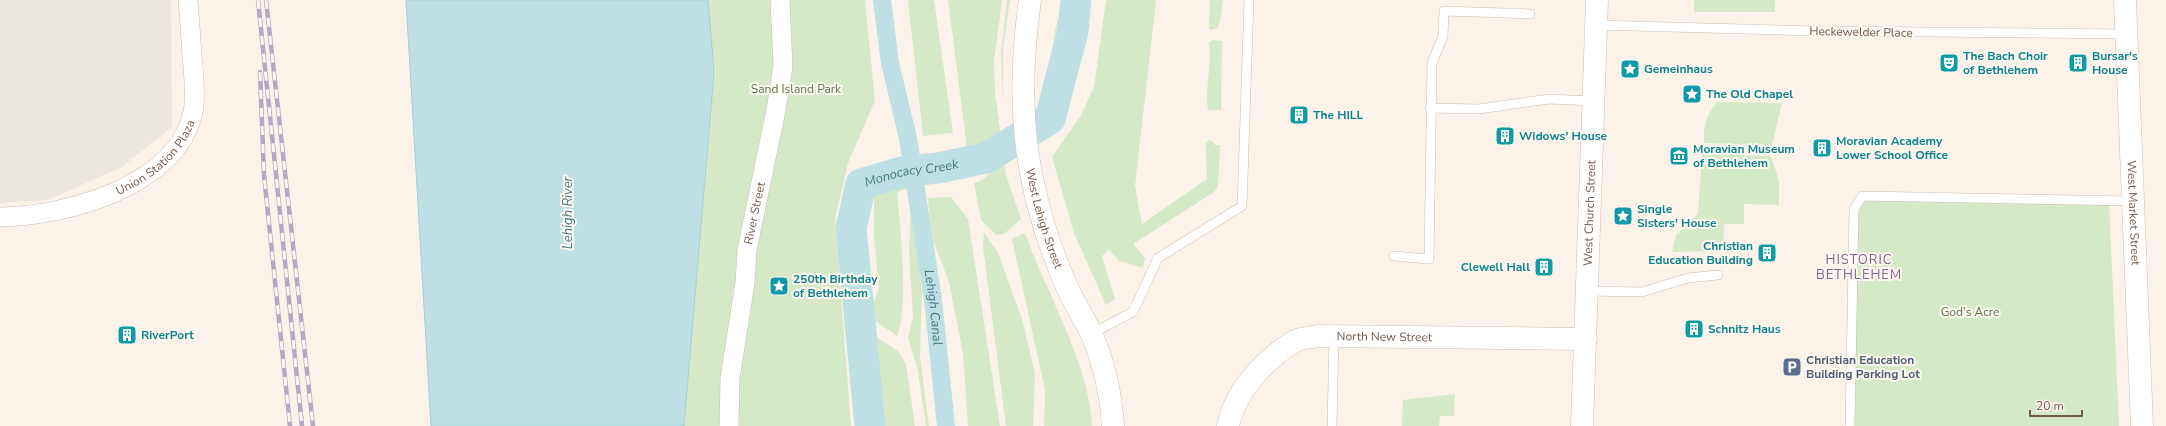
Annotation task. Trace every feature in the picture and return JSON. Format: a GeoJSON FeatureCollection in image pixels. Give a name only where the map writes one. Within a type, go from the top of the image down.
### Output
{"type":"FeatureCollection","features":[{"type":"Feature","properties":{"kind":"street","name":"Union Station Plaza"},"geometry":{"type":"LineString","coordinates":[[0,217],[21,217],[86,204],[125,189],[142,177],[172,151],[185,136],[194,112],[194,87],[188,0]]}},
{"type":"Feature","properties":{"kind":"street","name":"River Street"},"geometry":{"type":"LineString","coordinates":[[729,426],[730,378],[745,283],[747,250],[776,110],[783,66],[780,0]]}},
{"type":"Feature","properties":{"kind":"street","name":"West Lehigh Street"},"geometry":{"type":"LineString","coordinates":[[1030,0],[1025,33],[1022,99],[1028,166],[1042,218],[1064,280],[1091,334],[1101,358],[1112,408],[1113,426]]}},
{"type":"Feature","properties":{"kind":"street","name":"West Church Street"},"geometry":{"type":"LineString","coordinates":[[1582,426],[1597,0]]}},
{"type":"Feature","properties":{"kind":"street","name":"West Market Street"},"geometry":{"type":"LineString","coordinates":[[2126,0],[2126,34],[2142,426]]}},
{"type":"Feature","properties":{"kind":"street","name":"North New Street"},"geometry":{"type":"LineString","coordinates":[[1228,426],[1229,418],[1249,381],[1265,364],[1296,341],[1319,336],[1586,339]]}},
{"type":"Feature","properties":{"kind":"lane"},"geometry":{"type":"LineString","coordinates":[[1091,334],[1133,312],[1158,258],[1242,206],[1249,0]]}},
{"type":"Feature","properties":{"kind":"lane"},"geometry":{"type":"LineString","coordinates":[[1394,256],[1429,259],[1430,108],[1432,63],[1443,36],[1444,11],[1530,14]]}},
{"type":"Feature","properties":{"kind":"lane","name":"Heckewelder Place"},"geometry":{"type":"LineString","coordinates":[[1596,25],[1823,31],[2126,34]]}},
{"type":"Feature","properties":{"kind":"lane"},"geometry":{"type":"LineString","coordinates":[[1430,108],[1479,109],[1549,99],[1593,101]]}},
{"type":"Feature","properties":{"kind":"lane"},"geometry":{"type":"LineString","coordinates":[[1850,426],[1854,209],[1862,196],[2133,202]]}},
{"type":"Feature","properties":{"kind":"lane"},"geometry":{"type":"LineString","coordinates":[[1587,291],[1642,292],[1688,278],[1718,275]]}},
{"type":"Feature","properties":{"kind":"lane"},"geometry":{"type":"LineString","coordinates":[[1332,426],[1334,336]]}},
{"type":"Feature","properties":{"kind":"shaded area"},"geometry":{"type":"Polygon","coordinates":[[[0,0],[171,0],[172,127],[122,167],[48,200],[0,203],[0,0]]]}},
{"type":"Feature","properties":{"kind":"green space","name":"Sand Island Park"},"geometry":{"type":"Polygon","coordinates":[[[708,0],[865,0],[875,101],[848,163],[835,219],[851,426],[684,426],[714,72],[708,0]]]}},
{"type":"Feature","properties":{"kind":"green space"},"geometry":{"type":"Polygon","coordinates":[[[908,0],[934,0],[953,133],[923,136],[908,0]]]}},
{"type":"Feature","properties":{"kind":"green space"},"geometry":{"type":"Polygon","coordinates":[[[948,0],[1002,0],[994,62],[995,92],[1001,137],[967,148],[948,0]]]}},
{"type":"Feature","properties":{"kind":"green space"},"geometry":{"type":"Polygon","coordinates":[[[1007,0],[1010,0],[1003,48],[1003,106],[1001,54],[1007,0]]]}},
{"type":"Feature","properties":{"kind":"green space"},"geometry":{"type":"Polygon","coordinates":[[[1065,0],[1068,0],[1065,34],[1050,78],[1055,29],[1065,0]]]}},
{"type":"Feature","properties":{"kind":"green space"},"geometry":{"type":"Polygon","coordinates":[[[1106,0],[1156,0],[1135,186],[1142,224],[1207,179],[1206,143],[1210,139],[1215,145],[1220,145],[1218,186],[1214,192],[1133,244],[1145,258],[1143,268],[1119,261],[1109,250],[1102,256],[1115,299],[1106,305],[1074,233],[1052,157],[1081,115],[1094,87],[1106,0]]]}},
{"type":"Feature","properties":{"kind":"green space"},"geometry":{"type":"Polygon","coordinates":[[[1210,0],[1223,0],[1220,22],[1217,28],[1211,30],[1209,28],[1210,0]]]}},
{"type":"Feature","properties":{"kind":"green space"},"geometry":{"type":"Polygon","coordinates":[[[1694,0],[1775,0],[1775,12],[1694,12],[1694,0]]]}},
{"type":"Feature","properties":{"kind":"green space"},"geometry":{"type":"Polygon","coordinates":[[[1213,40],[1222,41],[1221,110],[1208,110],[1207,93],[1210,60],[1209,43],[1213,40]]]}},
{"type":"Feature","properties":{"kind":"green space"},"geometry":{"type":"Polygon","coordinates":[[[1717,102],[1782,103],[1772,145],[1704,143],[1706,121],[1717,102]]]}},
{"type":"Feature","properties":{"kind":"green space"},"geometry":{"type":"Polygon","coordinates":[[[1702,154],[1771,156],[1779,181],[1779,205],[1744,204],[1744,224],[1724,224],[1723,251],[1672,252],[1676,235],[1698,214],[1702,154]]]}},
{"type":"Feature","properties":{"kind":"green space"},"geometry":{"type":"Polygon","coordinates":[[[1004,161],[1006,175],[1021,219],[1004,234],[996,235],[981,220],[974,183],[982,180],[1004,161]]]}},
{"type":"Feature","properties":{"kind":"green space"},"geometry":{"type":"Polygon","coordinates":[[[891,180],[911,181],[911,188],[897,192],[903,266],[903,287],[901,324],[897,336],[868,316],[879,288],[874,238],[874,192],[891,180]]]}},
{"type":"Feature","properties":{"kind":"green space","name":"God's Acre"},"geometry":{"type":"Polygon","coordinates":[[[1862,196],[2109,201],[2119,426],[1850,426],[1854,209],[1862,196]]]}},
{"type":"Feature","properties":{"kind":"green space"},"geometry":{"type":"Polygon","coordinates":[[[951,197],[968,219],[1000,426],[968,426],[963,353],[949,282],[931,235],[928,198],[951,197]]]}},
{"type":"Feature","properties":{"kind":"green space"},"geometry":{"type":"Polygon","coordinates":[[[911,202],[922,292],[920,356],[929,426],[926,426],[918,371],[908,338],[913,317],[909,252],[911,202]]]}},
{"type":"Feature","properties":{"kind":"green space"},"geometry":{"type":"Polygon","coordinates":[[[984,232],[998,253],[1022,319],[1035,373],[1033,426],[1006,426],[983,247],[984,232]]]}},
{"type":"Feature","properties":{"kind":"green space"},"geometry":{"type":"Polygon","coordinates":[[[1025,233],[1075,353],[1089,402],[1092,426],[1044,426],[1045,390],[1012,239],[1025,233]]]}},
{"type":"Feature","properties":{"kind":"green space"},"geometry":{"type":"Polygon","coordinates":[[[871,334],[898,351],[906,364],[915,426],[881,426],[872,387],[871,334]]]}},
{"type":"Feature","properties":{"kind":"green space"},"geometry":{"type":"Polygon","coordinates":[[[1455,394],[1454,416],[1440,416],[1439,426],[1402,426],[1403,400],[1455,394]]]}},
{"type":"Feature","properties":{"kind":"water","name":"Lehigh River"},"geometry":{"type":"Polygon","coordinates":[[[406,0],[708,0],[714,72],[684,426],[431,426],[406,0]]]}},
{"type":"Feature","properties":{"kind":"waterway","name":"Lehigh Canal"},"geometry":{"type":"LineString","coordinates":[[882,0],[890,63],[908,138],[933,300],[946,426]]}},
{"type":"Feature","properties":{"kind":"waterway","name":"Monocacy Creek"},"geometry":{"type":"LineString","coordinates":[[870,426],[851,228],[861,184],[906,171],[938,168],[986,158],[1050,119],[1073,31],[1076,0]]}},
{"type":"Feature","properties":{"kind":"railway"},"geometry":{"type":"LineString","coordinates":[[258,0],[302,426]]}},
{"type":"Feature","properties":{"kind":"railway"},"geometry":{"type":"LineString","coordinates":[[266,0],[313,426]]}},
{"type":"Feature","properties":{"kind":"railway"},"geometry":{"type":"LineString","coordinates":[[260,72],[264,175],[290,426]]}},
{"type":"Feature","properties":{"kind":"place","name":"The Bach Choir of Bethlehem"},"geometry":{"type":"Point","coordinates":[1949,63]}},
{"type":"Feature","properties":{"kind":"place","name":"Bursar's House"},"geometry":{"type":"Point","coordinates":[2078,63]}},
{"type":"Feature","properties":{"kind":"place","name":"Gemeinhaus"},"geometry":{"type":"Point","coordinates":[1630,69]}},
{"type":"Feature","properties":{"kind":"place","name":"The Old Chapel"},"geometry":{"type":"Point","coordinates":[1692,94]}},
{"type":"Feature","properties":{"kind":"place","name":"The HILL"},"geometry":{"type":"Point","coordinates":[1299,115]}},
{"type":"Feature","properties":{"kind":"place","name":"Widows' House"},"geometry":{"type":"Point","coordinates":[1505,136]}},
{"type":"Feature","properties":{"kind":"place","name":"Moravian Academy Lower School Office"},"geometry":{"type":"Point","coordinates":[1822,148]}},
{"type":"Feature","properties":{"kind":"place","name":"Moravian Museum of Bethlehem"},"geometry":{"type":"Point","coordinates":[1679,156]}},
{"type":"Feature","properties":{"kind":"place","name":"Single Sisters' House"},"geometry":{"type":"Point","coordinates":[1623,216]}},
{"type":"Feature","properties":{"kind":"place","name":"Christian Education Building"},"geometry":{"type":"Point","coordinates":[1767,253]}},
{"type":"Feature","properties":{"kind":"place","name":"Clewell Hall"},"geometry":{"type":"Point","coordinates":[1544,267]}},
{"type":"Feature","properties":{"kind":"place","name":"250th Birthday of Bethlehem"},"geometry":{"type":"Point","coordinates":[779,286]}},
{"type":"Feature","properties":{"kind":"place","name":"Schnitz Haus"},"geometry":{"type":"Point","coordinates":[1694,329]}},
{"type":"Feature","properties":{"kind":"place","name":"RiverPort"},"geometry":{"type":"Point","coordinates":[127,335]}},
{"type":"Feature","properties":{"kind":"place","name":"Christian Education Building Parking Lot"},"geometry":{"type":"Point","coordinates":[1792,367]}},
{"type":"Feature","properties":{"kind":"district","name":"HISTORIC BETHLEHEM"},"geometry":{"type":"Point","coordinates":[1859,268]}}]}
